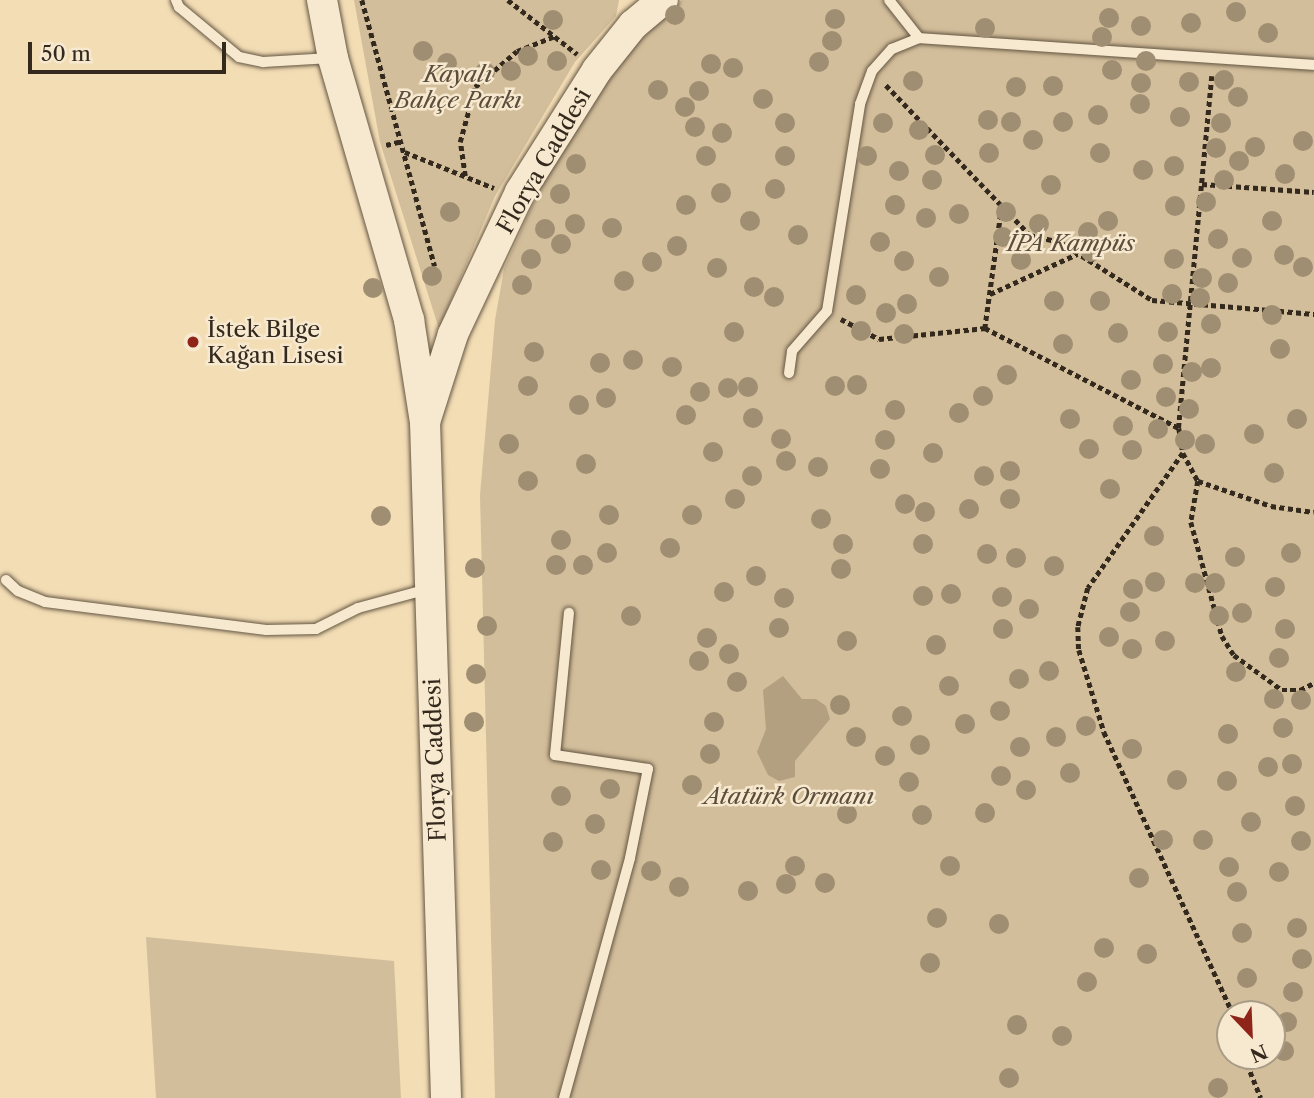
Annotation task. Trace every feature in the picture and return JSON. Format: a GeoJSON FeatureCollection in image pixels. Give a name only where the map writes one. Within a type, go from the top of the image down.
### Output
{"type":"FeatureCollection","features":[{"type":"Feature","properties":{"kind":"main road","name":"Florya Caddesi"},"geometry":{"type":"LineString","coordinates":[[321,0],[334,58],[408,320],[425,422],[446,1098]]}},
{"type":"Feature","properties":{"kind":"main road","name":"Florya Caddesi"},"geometry":{"type":"LineString","coordinates":[[425,422],[453,334],[517,198],[634,13],[663,0]]}},
{"type":"Feature","properties":{"kind":"main road"},"geometry":{"type":"LineString","coordinates":[[408,320],[420,338],[436,344],[453,334]]}},
{"type":"Feature","properties":{"kind":"lane"},"geometry":{"type":"LineString","coordinates":[[176,0],[178,7],[239,57],[263,62],[334,58]]}},
{"type":"Feature","properties":{"kind":"lane"},"geometry":{"type":"LineString","coordinates":[[889,0],[919,38]]}},
{"type":"Feature","properties":{"kind":"lane"},"geometry":{"type":"LineString","coordinates":[[789,373],[792,351],[827,311],[860,104],[872,71],[892,49],[919,38],[1314,65]]}},
{"type":"Feature","properties":{"kind":"lane"},"geometry":{"type":"LineString","coordinates":[[6,580],[18,592],[45,602],[265,630],[317,629],[358,608],[430,589]]}},
{"type":"Feature","properties":{"kind":"lane"},"geometry":{"type":"LineString","coordinates":[[564,1098],[630,858],[648,769],[555,755],[569,613]]}},
{"type":"Feature","properties":{"kind":"path"},"geometry":{"type":"LineString","coordinates":[[362,0],[435,266]]}},
{"type":"Feature","properties":{"kind":"path"},"geometry":{"type":"LineString","coordinates":[[508,0],[597,70]]}},
{"type":"Feature","properties":{"kind":"path"},"geometry":{"type":"LineString","coordinates":[[464,176],[460,142],[475,87],[517,51],[555,36]]}},
{"type":"Feature","properties":{"kind":"path"},"geometry":{"type":"LineString","coordinates":[[1213,58],[1179,428],[1183,453],[1198,481],[1191,522],[1222,636],[1234,655],[1282,690],[1300,690],[1314,683]]}},
{"type":"Feature","properties":{"kind":"path"},"geometry":{"type":"LineString","coordinates":[[872,71],[1030,235],[1060,242],[1153,300],[1314,314]]}},
{"type":"Feature","properties":{"kind":"path"},"geometry":{"type":"LineString","coordinates":[[405,152],[517,198]]}},
{"type":"Feature","properties":{"kind":"path"},"geometry":{"type":"LineString","coordinates":[[1202,184],[1314,192]]}},
{"type":"Feature","properties":{"kind":"path"},"geometry":{"type":"LineString","coordinates":[[985,328],[1002,205]]}},
{"type":"Feature","properties":{"kind":"path"},"geometry":{"type":"LineString","coordinates":[[989,295],[1078,253]]}},
{"type":"Feature","properties":{"kind":"path"},"geometry":{"type":"LineString","coordinates":[[827,311],[879,339],[985,328],[1179,428]]}},
{"type":"Feature","properties":{"kind":"path"},"geometry":{"type":"LineString","coordinates":[[1183,453],[1088,588],[1078,627],[1079,650],[1104,732],[1227,1000]]}},
{"type":"Feature","properties":{"kind":"path"},"geometry":{"type":"LineString","coordinates":[[1198,481],[1271,506],[1314,512]]}},
{"type":"Feature","properties":{"kind":"path"},"geometry":{"type":"LineString","coordinates":[[1250,1070],[1261,1098]]}},
{"type":"Feature","properties":{"kind":"green space","name":"Kayalı Bahçe Parkı"},"geometry":{"type":"Polygon","coordinates":[[[354,0],[619,0],[616,16],[575,62],[495,196],[439,329],[380,142],[354,0]]]}},
{"type":"Feature","properties":{"kind":"green space"},"geometry":{"type":"Polygon","coordinates":[[[682,0],[1314,0],[1314,1098],[495,1098],[480,495],[495,320],[504,269],[542,184],[614,66],[682,0]]]}},
{"type":"Feature","properties":{"kind":"green space"},"geometry":{"type":"Polygon","coordinates":[[[146,937],[394,961],[401,1098],[156,1098],[146,937]]]}},
{"type":"Feature","properties":{"kind":"shaded area"},"geometry":{"type":"Polygon","coordinates":[[[783,676],[802,699],[816,699],[826,706],[830,719],[795,761],[795,777],[779,781],[768,775],[757,752],[766,729],[763,690],[783,676]]]}},
{"type":"Feature","properties":{"kind":"place","name":"İstek Bilge Kağan Lisesi"},"geometry":{"type":"Point","coordinates":[193,342]}},
{"type":"Feature","properties":{"kind":"park label","name":"İPA Kampüs"},"geometry":{"type":"Point","coordinates":[1071,243]}},
{"type":"Feature","properties":{"kind":"park label","name":"Atatürk Ormanı"},"geometry":{"type":"Point","coordinates":[789,796]}}]}
